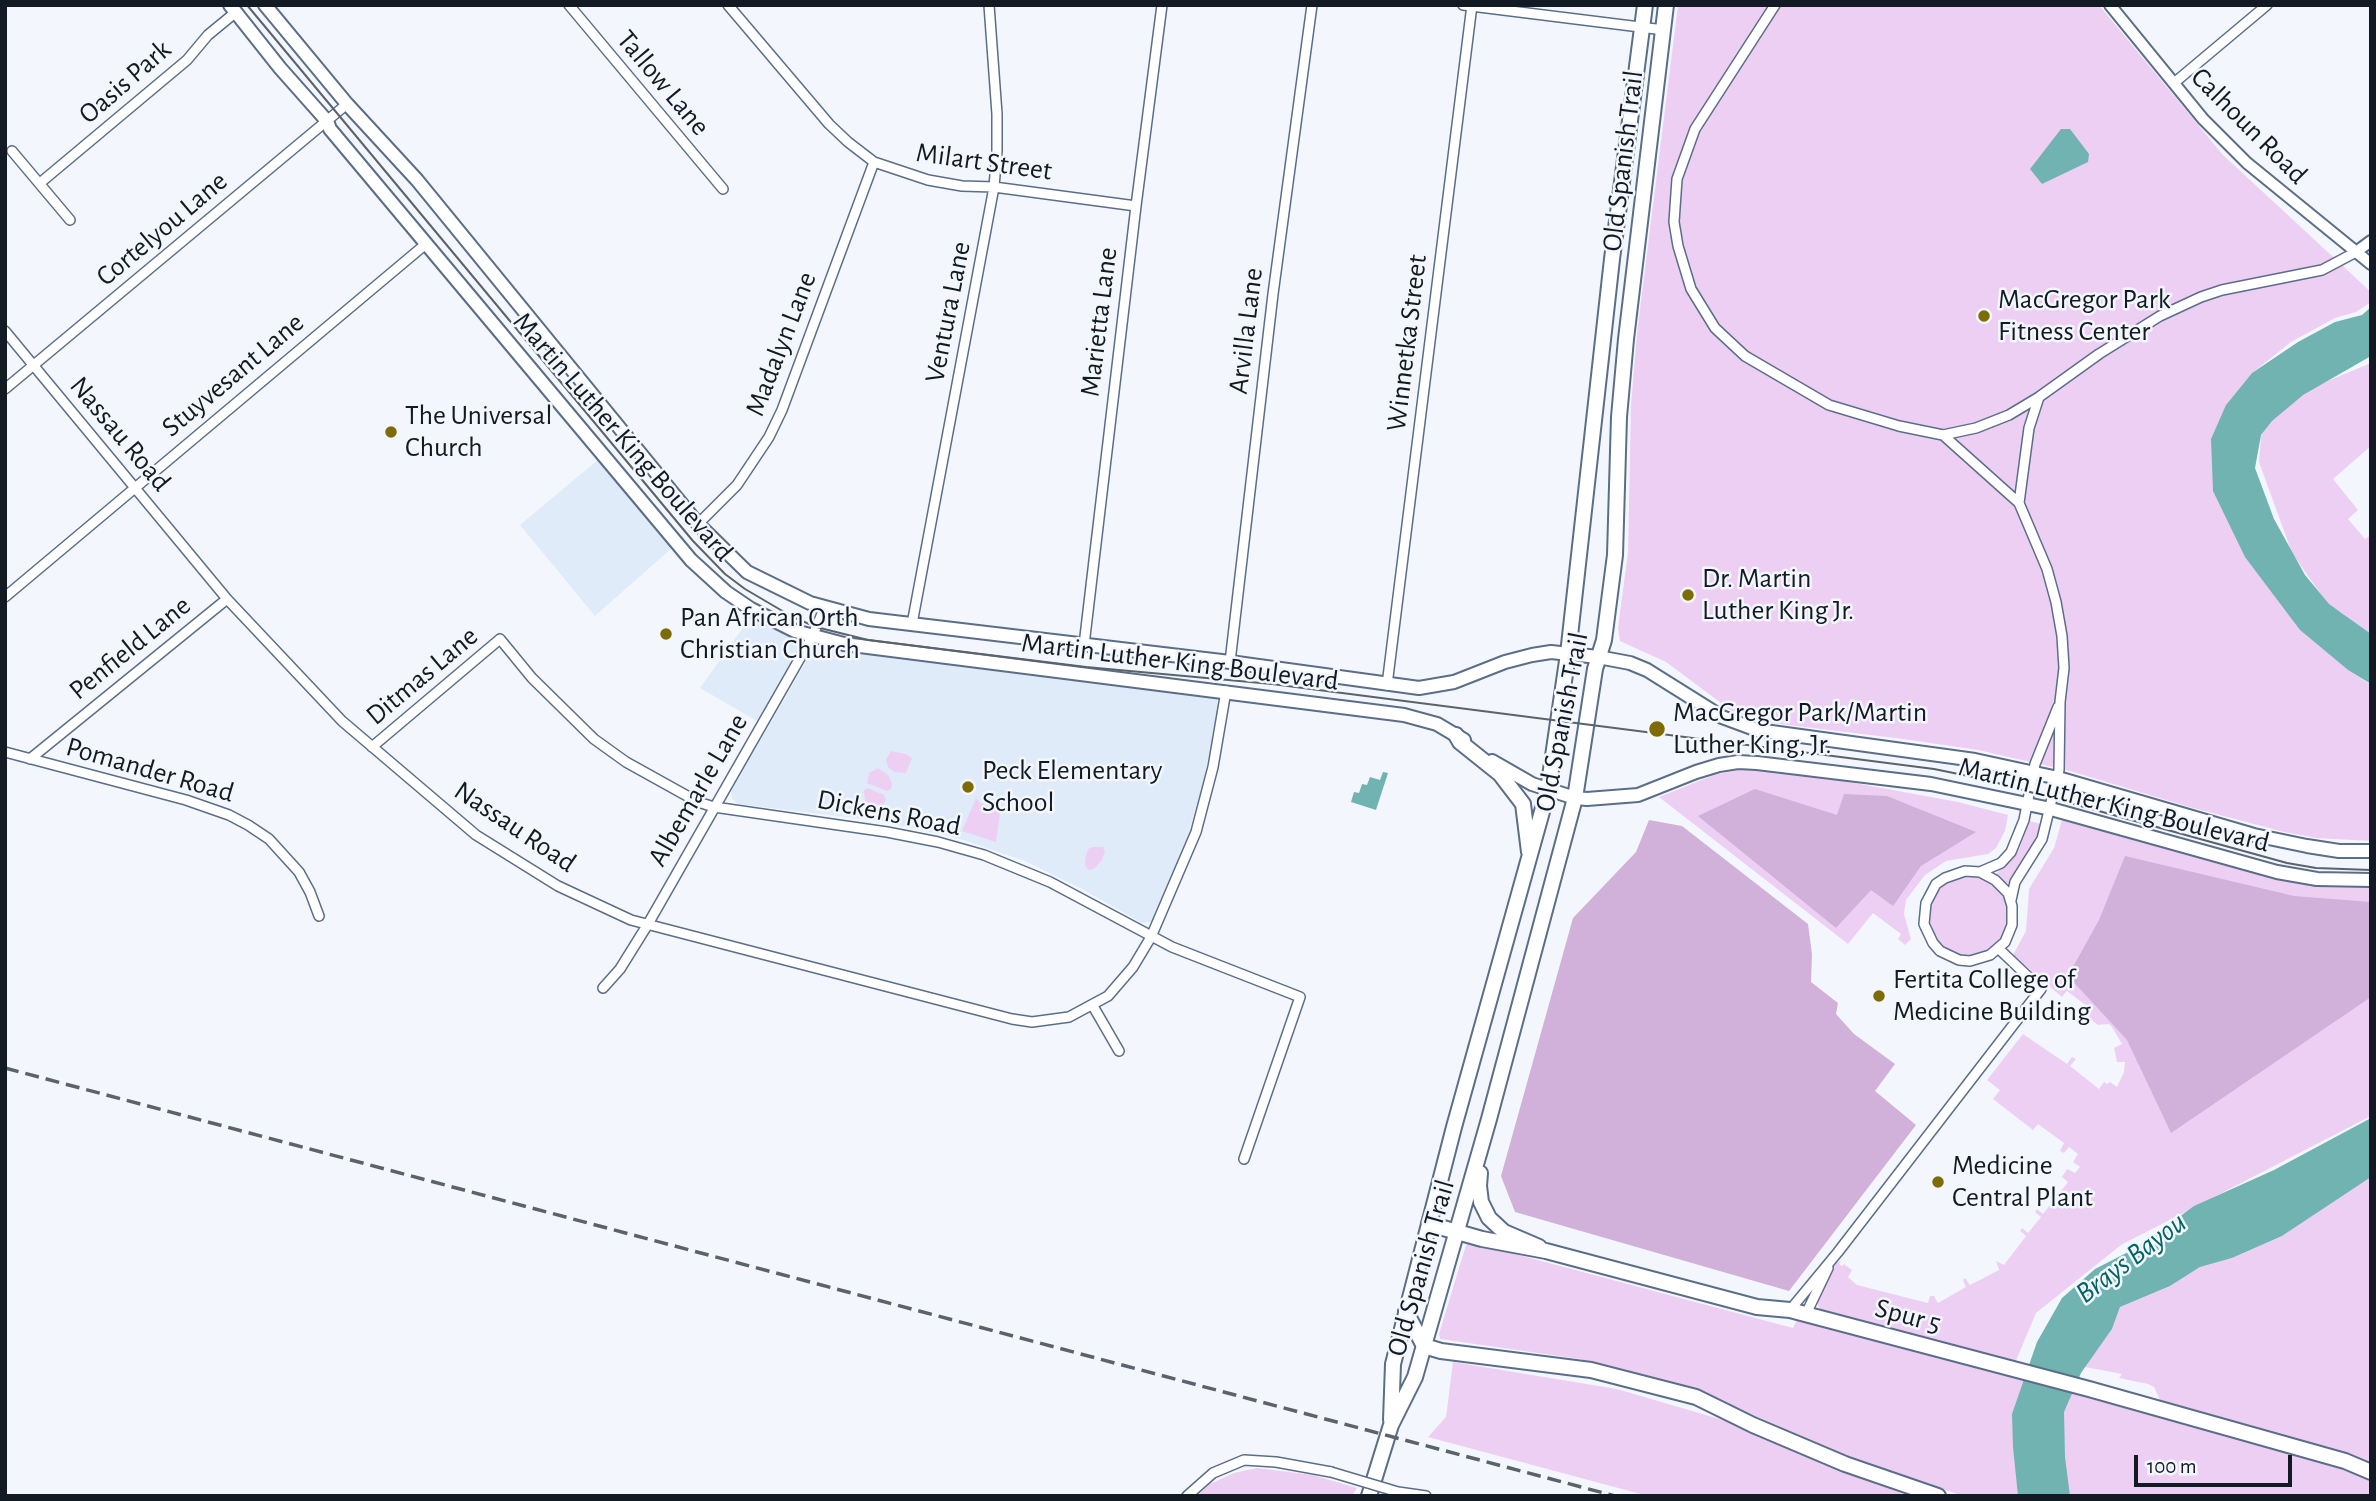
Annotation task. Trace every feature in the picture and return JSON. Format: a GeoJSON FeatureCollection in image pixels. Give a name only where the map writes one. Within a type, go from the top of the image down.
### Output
{"type":"FeatureCollection","features":[{"type":"Feature","properties":{"kind":"main road","name":"Martin Luther King Boulevard"},"geometry":{"type":"LineString","coordinates":[[265,5],[347,104],[417,180],[698,524],[747,572],[824,609],[869,619],[1230,662],[1419,688],[1454,682],[1518,658],[1551,652],[1598,657],[1630,663],[1647,670],[1722,717],[1758,730],[1975,760],[2058,778],[2254,835],[2307,846],[2371,851]]}},
{"type":"Feature","properties":{"kind":"main road","name":"Old Spanish Trail"},"geometry":{"type":"LineString","coordinates":[[1391,1425],[1393,1364],[1548,790],[1568,654],[1612,259],[1645,5]]}},
{"type":"Feature","properties":{"kind":"main road","name":"Old Spanish Trail"},"geometry":{"type":"LineString","coordinates":[[1369,1496],[1391,1425],[1415,1377],[1489,1119],[1576,798],[1598,657],[1604,640],[1615,555],[1619,417],[1626,339],[1666,5]]}},
{"type":"Feature","properties":{"kind":"main road","name":"Martin Luther King Boulevard"},"geometry":{"type":"LineString","coordinates":[[233,9],[327,121],[330,129],[706,575],[751,609],[795,631],[875,650],[1226,691],[1424,719],[1456,735],[1501,767],[1548,790],[1576,798],[1597,800],[1638,795],[1719,765],[1758,763],[1930,784],[2050,809],[2277,872],[2317,879],[2371,880]]}},
{"type":"Feature","properties":{"kind":"main road"},"geometry":{"type":"LineString","coordinates":[[1456,735],[1460,742],[1500,774],[1523,804],[1530,860]]}},
{"type":"Feature","properties":{"kind":"main road"},"geometry":{"type":"LineString","coordinates":[[1489,1119],[1488,1142],[1479,1186],[1481,1202],[1496,1225],[1546,1251]]}},
{"type":"Feature","properties":{"kind":"main road","name":"Spur 5"},"geometry":{"type":"LineString","coordinates":[[1429,1224],[1546,1251],[1757,1307],[1806,1314],[2178,1414],[2345,1461],[2371,1472]]}},
{"type":"Feature","properties":{"kind":"main road"},"geometry":{"type":"LineString","coordinates":[[1406,1312],[1424,1346],[1591,1370],[1696,1398],[1845,1464],[1938,1496]]}},
{"type":"Feature","properties":{"kind":"street","name":"Tallow Lane"},"geometry":{"type":"LineString","coordinates":[[569,5],[723,189]]}},
{"type":"Feature","properties":{"kind":"street","name":"Milart Street"},"geometry":{"type":"LineString","coordinates":[[728,5],[829,124],[874,162],[928,180],[962,186],[995,187],[1136,206]]}},
{"type":"Feature","properties":{"kind":"street","name":"Ventura Lane"},"geometry":{"type":"LineString","coordinates":[[912,624],[995,187],[997,114],[989,5]]}},
{"type":"Feature","properties":{"kind":"street","name":"Marietta Lane"},"geometry":{"type":"LineString","coordinates":[[1084,645],[1162,5]]}},
{"type":"Feature","properties":{"kind":"street","name":"Arvilla Lane"},"geometry":{"type":"LineString","coordinates":[[1230,662],[1272,307],[1312,5]]}},
{"type":"Feature","properties":{"kind":"street"},"geometry":{"type":"LineString","coordinates":[[1775,5],[1695,129],[1683,159],[1674,201],[1674,222],[1691,289],[1706,317],[1730,344],[1755,363],[1811,397],[1852,413],[1943,435],[1960,433],[1992,422],[2039,397],[2098,354],[2160,316],[2201,297],[2322,270],[2371,241]]}},
{"type":"Feature","properties":{"kind":"street","name":"Calhoun Road"},"geometry":{"type":"LineString","coordinates":[[2110,5],[2203,119],[2247,163],[2371,264]]}},
{"type":"Feature","properties":{"kind":"street"},"geometry":{"type":"LineString","coordinates":[[2174,83],[2267,5]]}},
{"type":"Feature","properties":{"kind":"street"},"geometry":{"type":"LineString","coordinates":[[1469,6],[1664,30]]}},
{"type":"Feature","properties":{"kind":"street","name":"Winnetka Street"},"geometry":{"type":"LineString","coordinates":[[1387,685],[1469,6]]}},
{"type":"Feature","properties":{"kind":"street","name":"Oasis Park"},"geometry":{"type":"LineString","coordinates":[[40,183],[187,60],[233,9]]}},
{"type":"Feature","properties":{"kind":"street","name":"Cortelyou Lane"},"geometry":{"type":"LineString","coordinates":[[5,390],[347,104]]}},
{"type":"Feature","properties":{"kind":"street"},"geometry":{"type":"LineString","coordinates":[[12,151],[70,220]]}},
{"type":"Feature","properties":{"kind":"street","name":"Madalyn Lane"},"geometry":{"type":"LineString","coordinates":[[698,524],[737,485],[769,437],[782,410],[874,162]]}},
{"type":"Feature","properties":{"kind":"street","name":"Stuyvesant Lane"},"geometry":{"type":"LineString","coordinates":[[5,597],[427,243]]}},
{"type":"Feature","properties":{"kind":"street","name":"Nassau Road"},"geometry":{"type":"LineString","coordinates":[[5,331],[226,599],[342,720],[476,835],[532,871],[603,909],[648,924],[1032,1022],[1069,1017],[1093,1006],[1118,986],[1151,936]]}},
{"type":"Feature","properties":{"kind":"street"},"geometry":{"type":"LineString","coordinates":[[2019,503],[2029,428],[2039,397]]}},
{"type":"Feature","properties":{"kind":"street"},"geometry":{"type":"LineString","coordinates":[[1943,435],[2019,503],[2044,561],[2056,602],[2064,668],[2060,702],[2058,778],[2042,839],[2015,882],[2009,934],[1999,949],[1980,959],[1959,960],[1949,956],[1933,943],[1924,924],[1926,903],[1936,884],[1954,873],[1980,872],[1995,880],[2011,900]]}},
{"type":"Feature","properties":{"kind":"street","name":"Penfield Lane"},"geometry":{"type":"LineString","coordinates":[[30,759],[226,599]]}},
{"type":"Feature","properties":{"kind":"street","name":"Albemarle Lane"},"geometry":{"type":"LineString","coordinates":[[603,988],[620,969],[648,924],[812,637],[824,609]]}},
{"type":"Feature","properties":{"kind":"street","name":"Ditmas Lane"},"geometry":{"type":"LineString","coordinates":[[372,747],[500,639]]}},
{"type":"Feature","properties":{"kind":"street","name":"Dickens Road"},"geometry":{"type":"LineString","coordinates":[[500,639],[533,678],[594,739],[626,762],[698,802],[715,807],[887,832],[984,855],[1050,882],[1172,947],[1300,997],[1244,1158]]}},
{"type":"Feature","properties":{"kind":"street"},"geometry":{"type":"LineString","coordinates":[[1151,936],[1196,832],[1213,767],[1226,691]]}},
{"type":"Feature","properties":{"kind":"street"},"geometry":{"type":"LineString","coordinates":[[1980,872],[2001,863],[2011,852],[2022,829],[2035,764],[2060,702]]}},
{"type":"Feature","properties":{"kind":"street","name":"Pomander Road"},"geometry":{"type":"LineString","coordinates":[[5,752],[186,800],[229,815],[269,839],[299,872],[319,916]]}},
{"type":"Feature","properties":{"kind":"street"},"geometry":{"type":"LineString","coordinates":[[1790,1310],[1832,1260],[2041,989],[1999,949]]}},
{"type":"Feature","properties":{"kind":"street"},"geometry":{"type":"LineString","coordinates":[[1093,1006],[1119,1051]]}},
{"type":"Feature","properties":{"kind":"street"},"geometry":{"type":"LineString","coordinates":[[1806,1314],[1832,1260]]}},
{"type":"Feature","properties":{"kind":"street"},"geometry":{"type":"LineString","coordinates":[[1187,1496],[1213,1473],[1244,1460],[1276,1462],[1331,1472],[1401,1494],[1426,1496]]}},
{"type":"Feature","properties":{"kind":"shaded area"},"geometry":{"type":"Polygon","coordinates":[[[1678,5],[2099,5],[2223,155],[2371,292],[2371,302],[2356,312],[2335,318],[2291,342],[2252,373],[2226,405],[2300,630],[2348,670],[2371,685],[2371,841],[2316,838],[2284,832],[2070,771],[1978,750],[1764,722],[1733,712],[1666,662],[1620,641],[1618,628],[1628,552],[1631,405],[1637,333],[1678,5]]]}},
{"type":"Feature","properties":{"kind":"shaded area"},"geometry":{"type":"Polygon","coordinates":[[[2371,363],[2371,446],[2333,479],[2358,510],[2348,519],[2365,539],[2371,535],[2371,636],[2329,606],[2292,553],[2259,462],[2261,436],[2277,410],[2304,391],[2371,363]]]}},
{"type":"Feature","properties":{"kind":"shaded area"},"geometry":{"type":"Polygon","coordinates":[[[599,459],[672,548],[595,616],[520,525],[599,459]]]}},
{"type":"Feature","properties":{"kind":"shaded area"},"geometry":{"type":"Polygon","coordinates":[[[751,616],[794,638],[798,644],[797,651],[757,721],[700,688],[751,616]]]}},
{"type":"Feature","properties":{"kind":"shaded area","name":"Peck Elementary School"},"geometry":{"type":"Polygon","coordinates":[[[822,647],[1211,697],[1217,700],[1218,707],[1203,783],[1186,842],[1151,922],[1142,923],[1025,861],[957,838],[879,821],[738,804],[732,799],[731,791],[811,653],[822,647]]]}},
{"type":"Feature","properties":{"kind":"shaded area"},"geometry":{"type":"Polygon","coordinates":[[[891,751],[912,758],[906,773],[894,772],[888,767],[886,760],[891,751]]]}},
{"type":"Feature","properties":{"kind":"shaded area"},"geometry":{"type":"Polygon","coordinates":[[[878,768],[889,776],[892,784],[887,791],[867,783],[869,773],[878,768]]]}},
{"type":"Feature","properties":{"kind":"shaded area"},"geometry":{"type":"Polygon","coordinates":[[[1743,769],[1833,779],[1958,802],[2008,815],[2005,831],[1996,848],[1988,854],[1946,861],[1925,875],[1906,900],[1904,914],[1911,939],[1905,945],[1898,939],[1901,934],[1873,913],[1848,944],[1659,797],[1714,775],[1743,769]]]}},
{"type":"Feature","properties":{"kind":"shaded area"},"geometry":{"type":"Polygon","coordinates":[[[868,788],[884,795],[886,800],[880,810],[865,800],[864,790],[868,788]]]}},
{"type":"Feature","properties":{"kind":"shaded area"},"geometry":{"type":"Polygon","coordinates":[[[1755,789],[1837,815],[1844,794],[1887,796],[1976,832],[1921,866],[1893,906],[1871,890],[1836,928],[1698,816],[1755,789]]]}},
{"type":"Feature","properties":{"kind":"shaded area"},"geometry":{"type":"Polygon","coordinates":[[[976,798],[981,804],[1001,806],[996,842],[962,831],[976,798]]]}},
{"type":"Feature","properties":{"kind":"shaded area"},"geometry":{"type":"Polygon","coordinates":[[[1649,820],[1682,826],[1808,924],[1812,954],[1811,982],[1838,1003],[1836,1014],[1854,1034],[1895,1064],[1875,1091],[1916,1125],[1789,1291],[1515,1212],[1501,1176],[1573,918],[1636,852],[1649,820]]]}},
{"type":"Feature","properties":{"kind":"shaded area"},"geometry":{"type":"Polygon","coordinates":[[[2062,820],[2287,879],[2343,886],[2371,886],[2371,1116],[2121,1245],[2036,1313],[2015,1363],[1823,1312],[1818,1306],[1817,1296],[1835,1263],[1841,1261],[1839,1264],[1852,1270],[1848,1277],[1857,1285],[1928,1303],[1930,1296],[1934,1296],[1938,1303],[1966,1287],[1963,1280],[1965,1278],[1970,1285],[1999,1270],[1996,1261],[2004,1265],[2026,1236],[2020,1231],[2022,1228],[2028,1233],[2041,1217],[2035,1212],[2037,1209],[2043,1214],[2068,1182],[2062,1177],[2067,1169],[2075,1173],[2080,1167],[2073,1162],[2078,1154],[2069,1147],[2064,1153],[2060,1151],[2064,1143],[2038,1124],[2033,1130],[1993,1099],[2000,1090],[1987,1080],[2023,1034],[2067,1064],[2072,1057],[2076,1059],[2070,1066],[2099,1089],[2104,1082],[2110,1082],[2117,1087],[2124,1072],[2125,1062],[2117,1062],[2114,1048],[2122,1044],[2112,1027],[2109,1024],[2098,1025],[2088,1017],[2092,1010],[2067,991],[2062,997],[2013,955],[2026,931],[2029,889],[2054,848],[2062,820]]]}},
{"type":"Feature","properties":{"kind":"shaded area"},"geometry":{"type":"Polygon","coordinates":[[[2030,821],[2040,824],[2037,836],[2010,883],[2005,883],[1996,874],[2018,852],[2030,821]]]}},
{"type":"Feature","properties":{"kind":"shaded area"},"geometry":{"type":"Polygon","coordinates":[[[1103,847],[1105,851],[1102,860],[1094,869],[1089,870],[1085,866],[1085,859],[1088,849],[1103,847]]]}},
{"type":"Feature","properties":{"kind":"shaded area"},"geometry":{"type":"Polygon","coordinates":[[[2125,856],[2294,896],[2371,902],[2371,997],[2171,1133],[2127,1040],[2068,976],[2099,920],[2125,856]]]}},
{"type":"Feature","properties":{"kind":"shaded area"},"geometry":{"type":"Polygon","coordinates":[[[1968,876],[1983,879],[1996,888],[2005,901],[2008,916],[2005,931],[1996,944],[1983,953],[1968,956],[1953,953],[1940,944],[1931,931],[1928,916],[1931,901],[1940,888],[1953,879],[1968,876]]]}},
{"type":"Feature","properties":{"kind":"shaded area"},"geometry":{"type":"Polygon","coordinates":[[[2371,1177],[2371,1465],[2336,1452],[2161,1402],[2154,1387],[2148,1384],[2119,1378],[2122,1374],[2085,1367],[2112,1329],[2120,1307],[2170,1286],[2200,1267],[2232,1258],[2282,1236],[2371,1177]]]}},
{"type":"Feature","properties":{"kind":"shaded area"},"geometry":{"type":"Polygon","coordinates":[[[1470,1242],[1793,1328],[1797,1320],[2284,1449],[2371,1478],[2371,1496],[1963,1496],[1844,1455],[1722,1401],[1657,1380],[1580,1359],[1440,1339],[1439,1334],[1466,1245],[1470,1242]]]}},
{"type":"Feature","properties":{"kind":"shaded area"},"geometry":{"type":"Polygon","coordinates":[[[1453,1362],[1617,1389],[1740,1425],[1907,1496],[1648,1496],[1428,1437],[1446,1417],[1453,1362]]]}},
{"type":"Feature","properties":{"kind":"shaded area"},"geometry":{"type":"Polygon","coordinates":[[[1257,1468],[1313,1475],[1357,1488],[1352,1496],[1197,1496],[1210,1484],[1234,1473],[1257,1468]]]}},
{"type":"Feature","properties":{"kind":"water"},"geometry":{"type":"Polygon","coordinates":[[[2061,129],[2070,129],[2089,154],[2088,162],[2042,184],[2030,169],[2061,129]]]}},
{"type":"Feature","properties":{"kind":"water"},"geometry":{"type":"Polygon","coordinates":[[[2371,307],[2371,356],[2303,395],[2272,421],[2261,435],[2255,468],[2274,519],[2305,575],[2329,604],[2371,634],[2371,684],[2348,670],[2300,630],[2245,557],[2213,491],[2211,439],[2226,405],[2252,373],[2298,342],[2335,322],[2362,315],[2371,307]]]}},
{"type":"Feature","properties":{"kind":"water"},"geometry":{"type":"Polygon","coordinates":[[[1383,772],[1388,773],[1376,810],[1351,802],[1354,792],[1359,793],[1362,784],[1367,785],[1370,777],[1380,780],[1383,772]]]}},
{"type":"Feature","properties":{"kind":"water","name":"Brays Bayou"},"geometry":{"type":"Polygon","coordinates":[[[2371,1118],[2371,1177],[2282,1236],[2232,1258],[2200,1267],[2170,1286],[2120,1307],[2112,1329],[2081,1373],[2064,1412],[2065,1457],[2070,1496],[2018,1496],[2012,1414],[2037,1342],[2062,1298],[2095,1269],[2138,1247],[2194,1206],[2274,1170],[2371,1118]]]}},
{"type":"Feature","properties":{"kind":"tram line"},"geometry":{"type":"LineString","coordinates":[[247,5],[693,541],[725,574],[745,589],[816,627],[868,640],[1086,667],[1272,684],[1934,769],[1983,779],[2287,863],[2316,868],[2371,870]]}},
{"type":"Feature","properties":{"kind":"railway"},"geometry":{"type":"LineString","coordinates":[[5,1068],[1615,1496]]}},
{"type":"Feature","properties":{"kind":"place","name":"MacGregor Park Fitness Center"},"geometry":{"type":"Point","coordinates":[1984,316]}},
{"type":"Feature","properties":{"kind":"place","name":"The Universal Church"},"geometry":{"type":"Point","coordinates":[391,432]}},
{"type":"Feature","properties":{"kind":"place","name":"Dr. Martin Luther King Jr."},"geometry":{"type":"Point","coordinates":[1688,595]}},
{"type":"Feature","properties":{"kind":"place","name":"Pan African Orth Christian Church"},"geometry":{"type":"Point","coordinates":[666,634]}},
{"type":"Feature","properties":{"kind":"place","name":"MacGregor Park/Martin Luther King, Jr."},"geometry":{"type":"Point","coordinates":[1657,729]}},
{"type":"Feature","properties":{"kind":"place","name":"Peck Elementary School"},"geometry":{"type":"Point","coordinates":[968,787]}},
{"type":"Feature","properties":{"kind":"place","name":"Fertita College of Medicine Building"},"geometry":{"type":"Point","coordinates":[1879,996]}},
{"type":"Feature","properties":{"kind":"place","name":"Medicine Central Plant"},"geometry":{"type":"Point","coordinates":[1938,1182]}}]}
